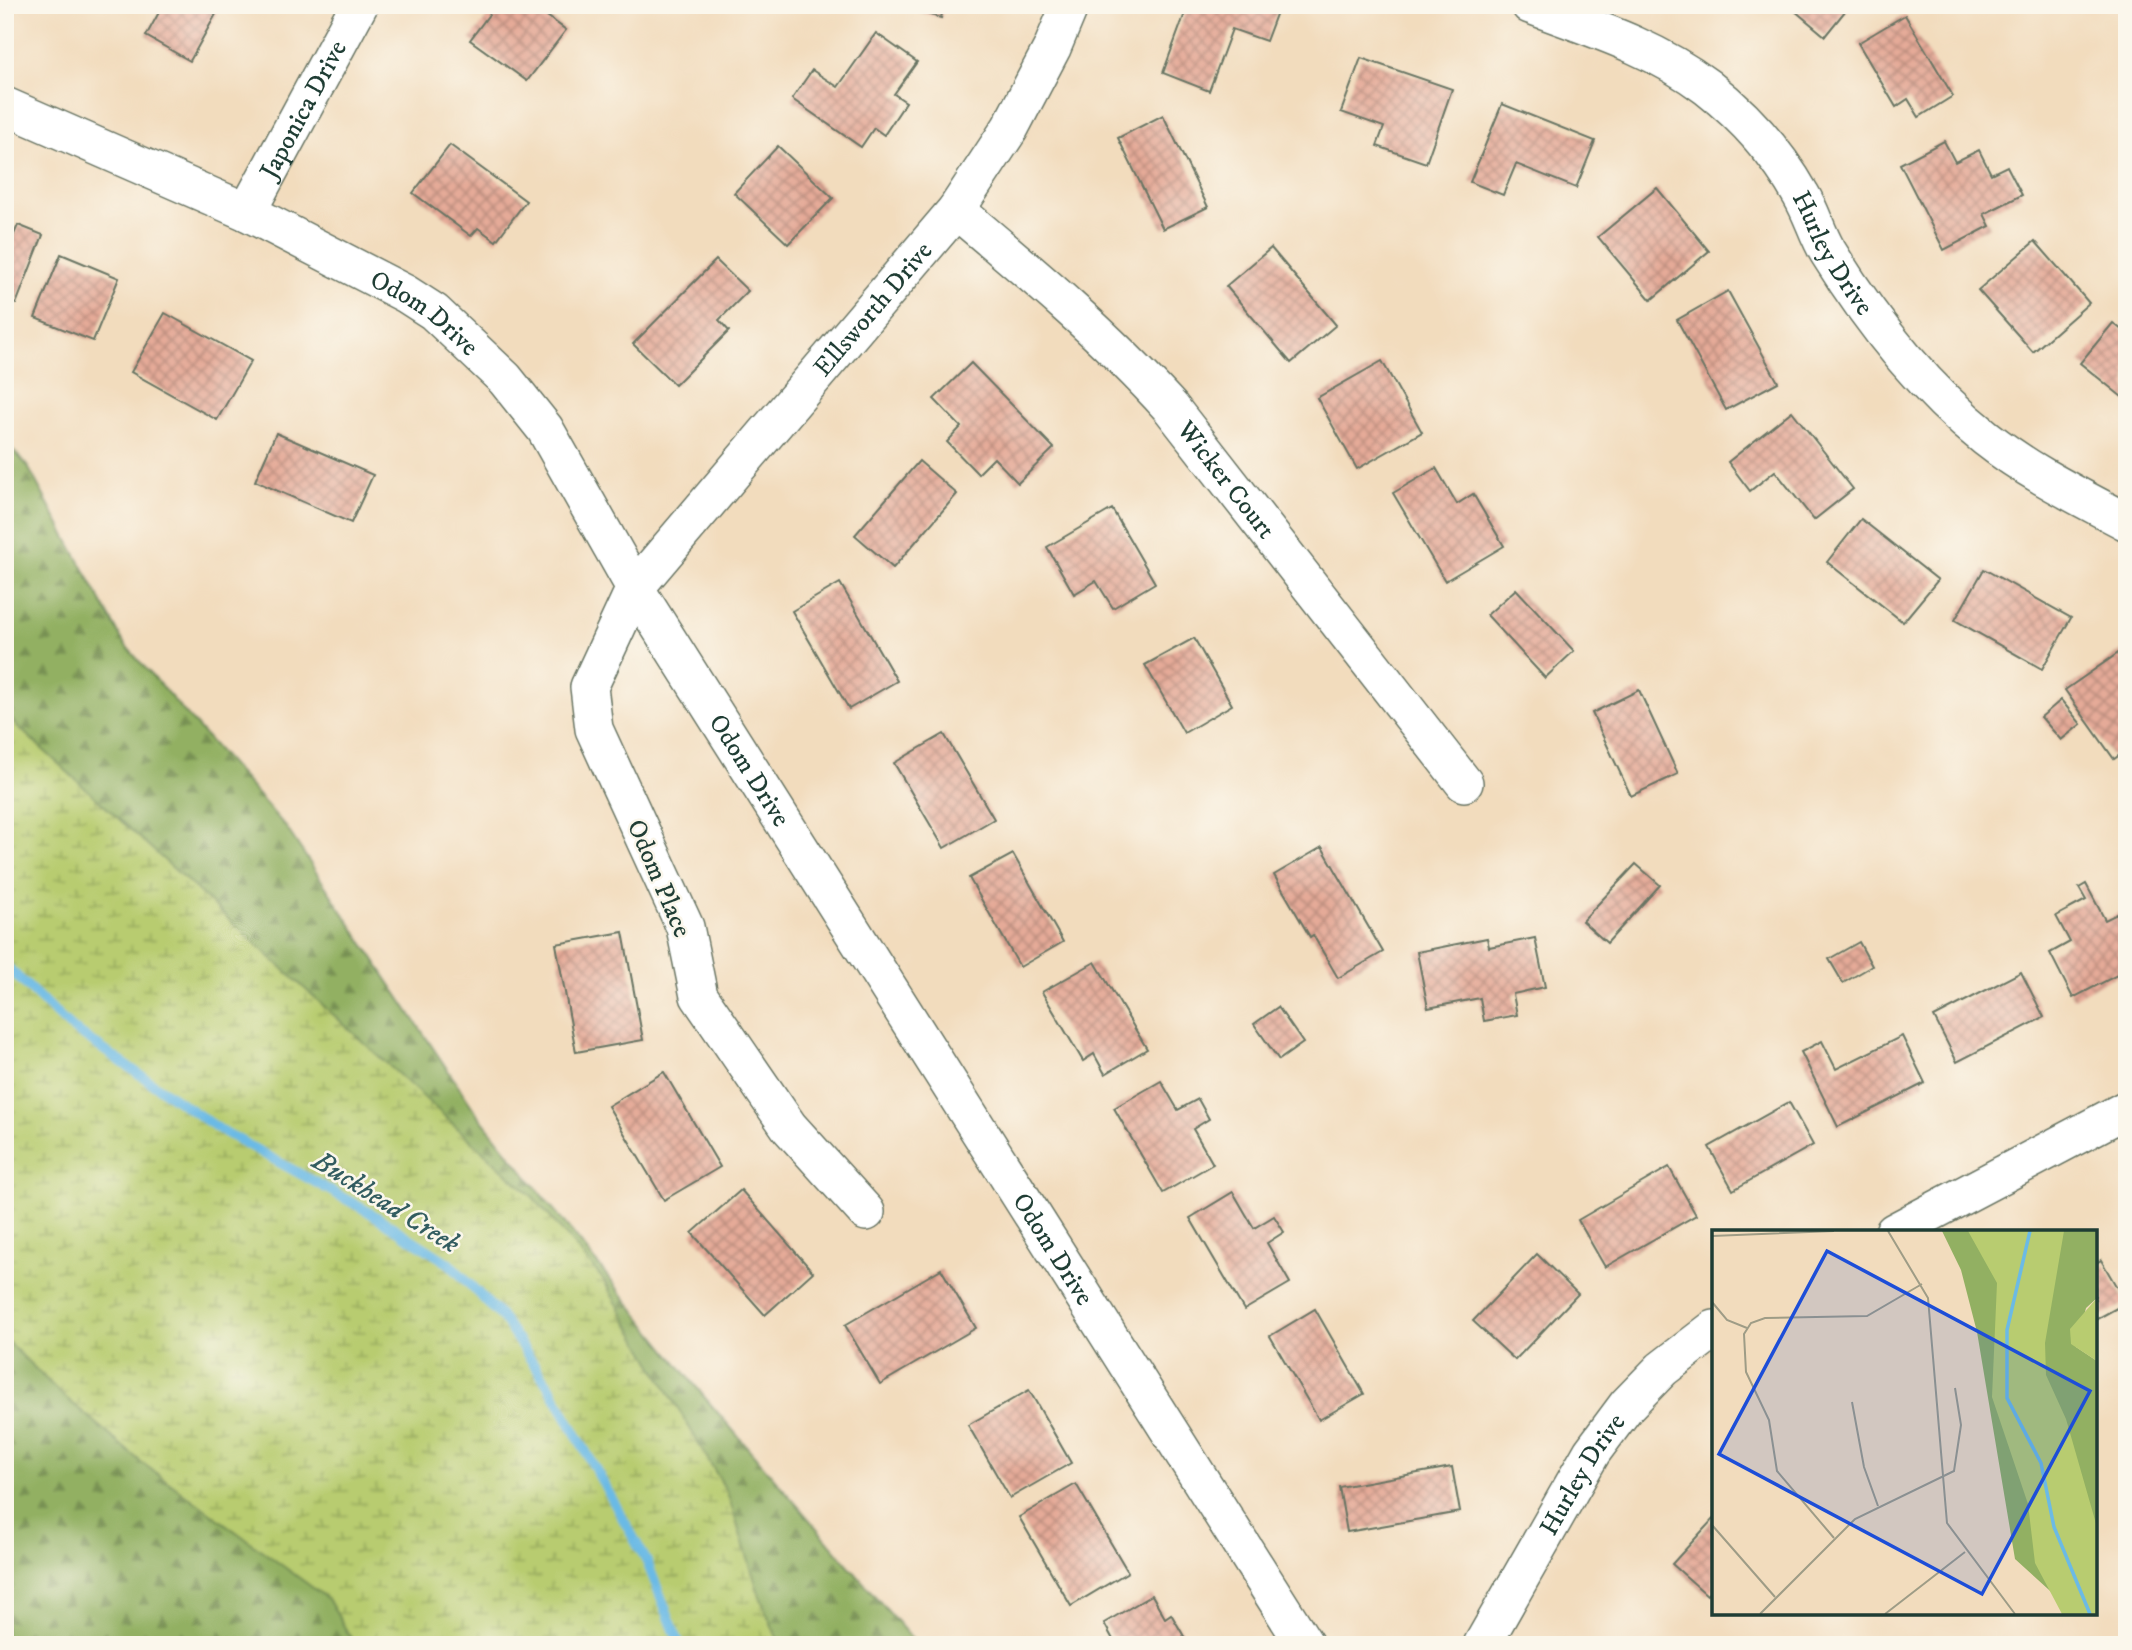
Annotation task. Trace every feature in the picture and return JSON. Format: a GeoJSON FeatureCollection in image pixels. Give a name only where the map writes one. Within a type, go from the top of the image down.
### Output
{"type":"FeatureCollection","features":[{"type":"Feature","properties":{"kind":"street","name":"Japonica Drive"},"geometry":{"type":"LineString","coordinates":[[247,212],[359,5]]}},
{"type":"Feature","properties":{"kind":"street","name":"Ellsworth Drive"},"geometry":{"type":"LineString","coordinates":[[635,587],[956,210],[1010,128],[1052,48],[1070,5]]}},
{"type":"Feature","properties":{"kind":"street","name":"Hurley Drive"},"geometry":{"type":"LineString","coordinates":[[1530,5],[1628,41],[1666,60],[1708,88],[1746,121],[1773,153],[1801,195],[1828,251],[1887,335],[1930,387],[1986,438],[2027,466],[2127,522]]}},
{"type":"Feature","properties":{"kind":"street","name":"Odom Drive"},"geometry":{"type":"LineString","coordinates":[[5,106],[247,212],[406,294],[461,333],[505,379],[545,429],[635,587],[1305,1645]]}},
{"type":"Feature","properties":{"kind":"street","name":"Wicker Court"},"geometry":{"type":"LineString","coordinates":[[956,210],[1097,331],[1171,408],[1464,783]]}},
{"type":"Feature","properties":{"kind":"street","name":"Odom Place"},"geometry":{"type":"LineString","coordinates":[[635,587],[589,687],[594,729],[685,927],[699,996],[789,1127],[866,1212]]}},
{"type":"Feature","properties":{"kind":"street"},"geometry":{"type":"LineString","coordinates":[[1898,1230],[2127,1109]]}},
{"type":"Feature","properties":{"kind":"street","name":"Hurley Drive"},"geometry":{"type":"LineString","coordinates":[[1482,1645],[1592,1452],[1628,1405],[1662,1369],[1712,1331]]}},
{"type":"Feature","properties":{"kind":"green space"},"geometry":{"type":"Polygon","coordinates":[[[5,442],[27,465],[125,645],[286,827],[477,1114],[706,1399],[917,1645],[5,1645],[5,442]]]}},
{"type":"Feature","properties":{"kind":"green space"},"geometry":{"type":"Polygon","coordinates":[[[5,709],[15,724],[533,1197],[602,1278],[727,1492],[760,1597],[780,1645],[355,1645],[328,1599],[141,1462],[57,1390],[5,1339],[5,709]]]}},
{"type":"Feature","properties":{"kind":"building"},"geometry":{"type":"Polygon","coordinates":[[[163,5],[221,5],[190,61],[146,36],[163,5]]]}},
{"type":"Feature","properties":{"kind":"building"},"geometry":{"type":"Polygon","coordinates":[[[496,5],[532,5],[566,30],[527,81],[470,40],[496,5]]]}},
{"type":"Feature","properties":{"kind":"building"},"geometry":{"type":"Polygon","coordinates":[[[894,5],[944,5],[941,18],[894,5]]]}},
{"type":"Feature","properties":{"kind":"building"},"geometry":{"type":"Polygon","coordinates":[[[1188,5],[1267,5],[1278,9],[1266,41],[1232,29],[1209,91],[1163,73],[1188,5]]]}},
{"type":"Feature","properties":{"kind":"building"},"geometry":{"type":"Polygon","coordinates":[[[1788,5],[1850,5],[1825,36],[1788,5]]]}},
{"type":"Feature","properties":{"kind":"building"},"geometry":{"type":"Polygon","coordinates":[[[1905,15],[1953,96],[1919,117],[1908,99],[1896,107],[1858,43],[1905,15]]]}},
{"type":"Feature","properties":{"kind":"building"},"geometry":{"type":"Polygon","coordinates":[[[876,33],[917,62],[894,94],[906,102],[884,135],[874,128],[861,147],[792,99],[812,70],[838,87],[876,33]]]}},
{"type":"Feature","properties":{"kind":"building"},"geometry":{"type":"Polygon","coordinates":[[[1361,58],[1452,89],[1426,163],[1377,146],[1384,127],[1341,112],[1361,58]]]}},
{"type":"Feature","properties":{"kind":"building"},"geometry":{"type":"Polygon","coordinates":[[[1502,104],[1595,141],[1576,188],[1516,164],[1503,195],[1470,182],[1502,104]]]}},
{"type":"Feature","properties":{"kind":"building"},"geometry":{"type":"Polygon","coordinates":[[[1163,115],[1208,207],[1163,229],[1118,138],[1163,115]]]}},
{"type":"Feature","properties":{"kind":"building"},"geometry":{"type":"Polygon","coordinates":[[[1944,141],[1955,162],[1979,150],[1991,174],[2007,166],[2022,195],[1984,214],[1990,226],[1944,250],[1900,164],[1944,141]]]}},
{"type":"Feature","properties":{"kind":"building"},"geometry":{"type":"Polygon","coordinates":[[[450,145],[526,201],[496,241],[478,228],[471,236],[413,193],[450,145]]]}},
{"type":"Feature","properties":{"kind":"building"},"geometry":{"type":"Polygon","coordinates":[[[778,146],[833,198],[788,244],[734,193],[778,146]]]}},
{"type":"Feature","properties":{"kind":"building"},"geometry":{"type":"Polygon","coordinates":[[[1657,188],[1709,251],[1651,300],[1598,237],[1657,188]]]}},
{"type":"Feature","properties":{"kind":"building"},"geometry":{"type":"Polygon","coordinates":[[[18,225],[43,235],[16,304],[5,300],[5,237],[12,239],[18,225]]]}},
{"type":"Feature","properties":{"kind":"building"},"geometry":{"type":"Polygon","coordinates":[[[2035,241],[2089,303],[2033,352],[1978,290],[2035,241]]]}},
{"type":"Feature","properties":{"kind":"building"},"geometry":{"type":"Polygon","coordinates":[[[1271,248],[1336,325],[1291,363],[1226,286],[1271,248]]]}},
{"type":"Feature","properties":{"kind":"building"},"geometry":{"type":"Polygon","coordinates":[[[61,254],[119,278],[93,341],[35,318],[61,254]]]}},
{"type":"Feature","properties":{"kind":"building"},"geometry":{"type":"Polygon","coordinates":[[[716,260],[748,291],[719,320],[729,331],[675,385],[633,344],[716,260]]]}},
{"type":"Feature","properties":{"kind":"building"},"geometry":{"type":"Polygon","coordinates":[[[1728,291],[1778,382],[1726,410],[1677,320],[1728,291]]]}},
{"type":"Feature","properties":{"kind":"building"},"geometry":{"type":"Polygon","coordinates":[[[165,313],[251,361],[217,420],[131,372],[165,313]]]}},
{"type":"Feature","properties":{"kind":"building"},"geometry":{"type":"Polygon","coordinates":[[[2113,323],[2127,334],[2127,401],[2080,363],[2113,323]]]}},
{"type":"Feature","properties":{"kind":"building"},"geometry":{"type":"Polygon","coordinates":[[[1382,361],[1422,432],[1357,469],[1317,398],[1382,361]]]}},
{"type":"Feature","properties":{"kind":"building"},"geometry":{"type":"Polygon","coordinates":[[[971,363],[1054,448],[1018,483],[994,458],[978,474],[947,442],[961,427],[934,399],[971,363]]]}},
{"type":"Feature","properties":{"kind":"building"},"geometry":{"type":"Polygon","coordinates":[[[1792,411],[1853,489],[1814,520],[1775,471],[1750,491],[1728,462],[1792,411]]]}},
{"type":"Feature","properties":{"kind":"building"},"geometry":{"type":"Polygon","coordinates":[[[276,433],[373,475],[351,523],[255,481],[276,433]]]}},
{"type":"Feature","properties":{"kind":"building"},"geometry":{"type":"Polygon","coordinates":[[[919,461],[957,494],[893,568],[855,535],[919,461]]]}},
{"type":"Feature","properties":{"kind":"building"},"geometry":{"type":"Polygon","coordinates":[[[1436,468],[1457,504],[1473,494],[1504,546],[1445,581],[1393,493],[1436,468]]]}},
{"type":"Feature","properties":{"kind":"building"},"geometry":{"type":"Polygon","coordinates":[[[1112,509],[1155,583],[1113,608],[1096,581],[1074,594],[1047,547],[1112,509]]]}},
{"type":"Feature","properties":{"kind":"building"},"geometry":{"type":"Polygon","coordinates":[[[1861,519],[1938,580],[1903,622],[1827,562],[1861,519]]]}},
{"type":"Feature","properties":{"kind":"building"},"geometry":{"type":"Polygon","coordinates":[[[1984,569],[2071,618],[2042,669],[1955,620],[1984,569]]]}},
{"type":"Feature","properties":{"kind":"building"},"geometry":{"type":"Polygon","coordinates":[[[840,583],[897,681],[849,709],[792,611],[840,583]]]}},
{"type":"Feature","properties":{"kind":"building"},"geometry":{"type":"Polygon","coordinates":[[[1516,589],[1574,651],[1545,678],[1487,615],[1516,589]]]}},
{"type":"Feature","properties":{"kind":"building"},"geometry":{"type":"Polygon","coordinates":[[[1194,638],[1232,705],[1184,733],[1145,665],[1194,638]]]}},
{"type":"Feature","properties":{"kind":"building"},"geometry":{"type":"Polygon","coordinates":[[[2127,647],[2127,750],[2114,759],[2065,690],[2127,647]]]}},
{"type":"Feature","properties":{"kind":"building"},"geometry":{"type":"Polygon","coordinates":[[[1639,690],[1678,774],[1631,796],[1592,713],[1639,690]]]}},
{"type":"Feature","properties":{"kind":"building"},"geometry":{"type":"Polygon","coordinates":[[[2061,700],[2081,724],[2061,740],[2041,717],[2061,700]]]}},
{"type":"Feature","properties":{"kind":"building"},"geometry":{"type":"Polygon","coordinates":[[[944,734],[994,819],[944,848],[894,763],[944,734]]]}},
{"type":"Feature","properties":{"kind":"building"},"geometry":{"type":"Polygon","coordinates":[[[1322,847],[1383,952],[1338,978],[1313,935],[1310,937],[1274,875],[1322,847]]]}},
{"type":"Feature","properties":{"kind":"building"},"geometry":{"type":"Polygon","coordinates":[[[1013,854],[1063,942],[1020,967],[969,878],[1013,854]]]}},
{"type":"Feature","properties":{"kind":"building"},"geometry":{"type":"Polygon","coordinates":[[[1636,864],[1660,885],[1607,943],[1582,921],[1636,864]]]}},
{"type":"Feature","properties":{"kind":"building"},"geometry":{"type":"Polygon","coordinates":[[[2086,884],[2105,920],[2127,909],[2127,970],[2073,998],[2050,953],[2070,942],[2056,916],[2086,900],[2079,888],[2086,884]]]}},
{"type":"Feature","properties":{"kind":"building"},"geometry":{"type":"Polygon","coordinates":[[[623,932],[643,1040],[576,1052],[556,944],[623,932]]]}},
{"type":"Feature","properties":{"kind":"building"},"geometry":{"type":"Polygon","coordinates":[[[1487,938],[1489,947],[1535,938],[1545,987],[1513,994],[1517,1015],[1484,1021],[1480,998],[1428,1008],[1417,952],[1487,938]]]}},
{"type":"Feature","properties":{"kind":"building"},"geometry":{"type":"Polygon","coordinates":[[[1859,942],[1872,966],[1843,983],[1829,959],[1859,942]]]}},
{"type":"Feature","properties":{"kind":"building"},"geometry":{"type":"Polygon","coordinates":[[[1095,962],[1147,1049],[1105,1074],[1094,1054],[1083,1061],[1042,992],[1095,962]]]}},
{"type":"Feature","properties":{"kind":"building"},"geometry":{"type":"Polygon","coordinates":[[[2021,972],[2044,1017],[1957,1062],[1934,1017],[2021,972]]]}},
{"type":"Feature","properties":{"kind":"building"},"geometry":{"type":"Polygon","coordinates":[[[1278,1007],[1303,1043],[1279,1060],[1254,1024],[1278,1007]]]}},
{"type":"Feature","properties":{"kind":"building"},"geometry":{"type":"Polygon","coordinates":[[[1902,1036],[1925,1083],[1838,1127],[1801,1052],[1822,1041],[1836,1069],[1902,1036]]]}},
{"type":"Feature","properties":{"kind":"building"},"geometry":{"type":"Polygon","coordinates":[[[664,1072],[720,1167],[664,1200],[608,1106],[664,1072]]]}},
{"type":"Feature","properties":{"kind":"building"},"geometry":{"type":"Polygon","coordinates":[[[1161,1081],[1178,1110],[1198,1099],[1209,1119],[1193,1129],[1213,1164],[1163,1193],[1114,1108],[1161,1081]]]}},
{"type":"Feature","properties":{"kind":"building"},"geometry":{"type":"Polygon","coordinates":[[[1789,1102],[1813,1145],[1733,1190],[1709,1147],[1789,1102]]]}},
{"type":"Feature","properties":{"kind":"building"},"geometry":{"type":"Polygon","coordinates":[[[1669,1167],[1696,1215],[1605,1267],[1578,1220],[1669,1167]]]}},
{"type":"Feature","properties":{"kind":"building"},"geometry":{"type":"Polygon","coordinates":[[[741,1190],[813,1272],[765,1315],[692,1233],[741,1190]]]}},
{"type":"Feature","properties":{"kind":"building"},"geometry":{"type":"Polygon","coordinates":[[[1233,1192],[1254,1228],[1274,1216],[1284,1232],[1267,1243],[1290,1283],[1244,1310],[1190,1218],[1233,1192]]]}},
{"type":"Feature","properties":{"kind":"building"},"geometry":{"type":"Polygon","coordinates":[[[1537,1254],[1578,1294],[1515,1360],[1473,1321],[1537,1254]]]}},
{"type":"Feature","properties":{"kind":"building"},"geometry":{"type":"Polygon","coordinates":[[[2101,1260],[2126,1303],[2097,1319],[2097,1263],[2101,1260]]]}},
{"type":"Feature","properties":{"kind":"building"},"geometry":{"type":"Polygon","coordinates":[[[941,1269],[976,1328],[880,1384],[845,1325],[941,1269]]]}},
{"type":"Feature","properties":{"kind":"building"},"geometry":{"type":"Polygon","coordinates":[[[1315,1309],[1364,1394],[1319,1420],[1270,1336],[1315,1309]]]}},
{"type":"Feature","properties":{"kind":"building"},"geometry":{"type":"Polygon","coordinates":[[[1029,1390],[1071,1463],[1010,1498],[968,1425],[1029,1390]]]}},
{"type":"Feature","properties":{"kind":"building"},"geometry":{"type":"Polygon","coordinates":[[[1452,1467],[1460,1512],[1347,1532],[1339,1487],[1452,1467]]]}},
{"type":"Feature","properties":{"kind":"building"},"geometry":{"type":"Polygon","coordinates":[[[1076,1484],[1128,1572],[1071,1606],[1019,1517],[1076,1484]]]}},
{"type":"Feature","properties":{"kind":"building"},"geometry":{"type":"Polygon","coordinates":[[[1712,1520],[1712,1589],[1707,1595],[1672,1564],[1712,1520]]]}},
{"type":"Feature","properties":{"kind":"building"},"geometry":{"type":"Polygon","coordinates":[[[1152,1595],[1165,1618],[1171,1614],[1189,1645],[1116,1645],[1104,1623],[1152,1595]]]}},
{"type":"Feature","properties":{"kind":"waterway","name":"Buckhead Creek"},"geometry":{"type":"LineString","coordinates":[[5,965],[69,1026],[219,1129],[369,1212],[450,1264],[503,1319],[551,1389],[647,1562],[680,1645]]}}]}
